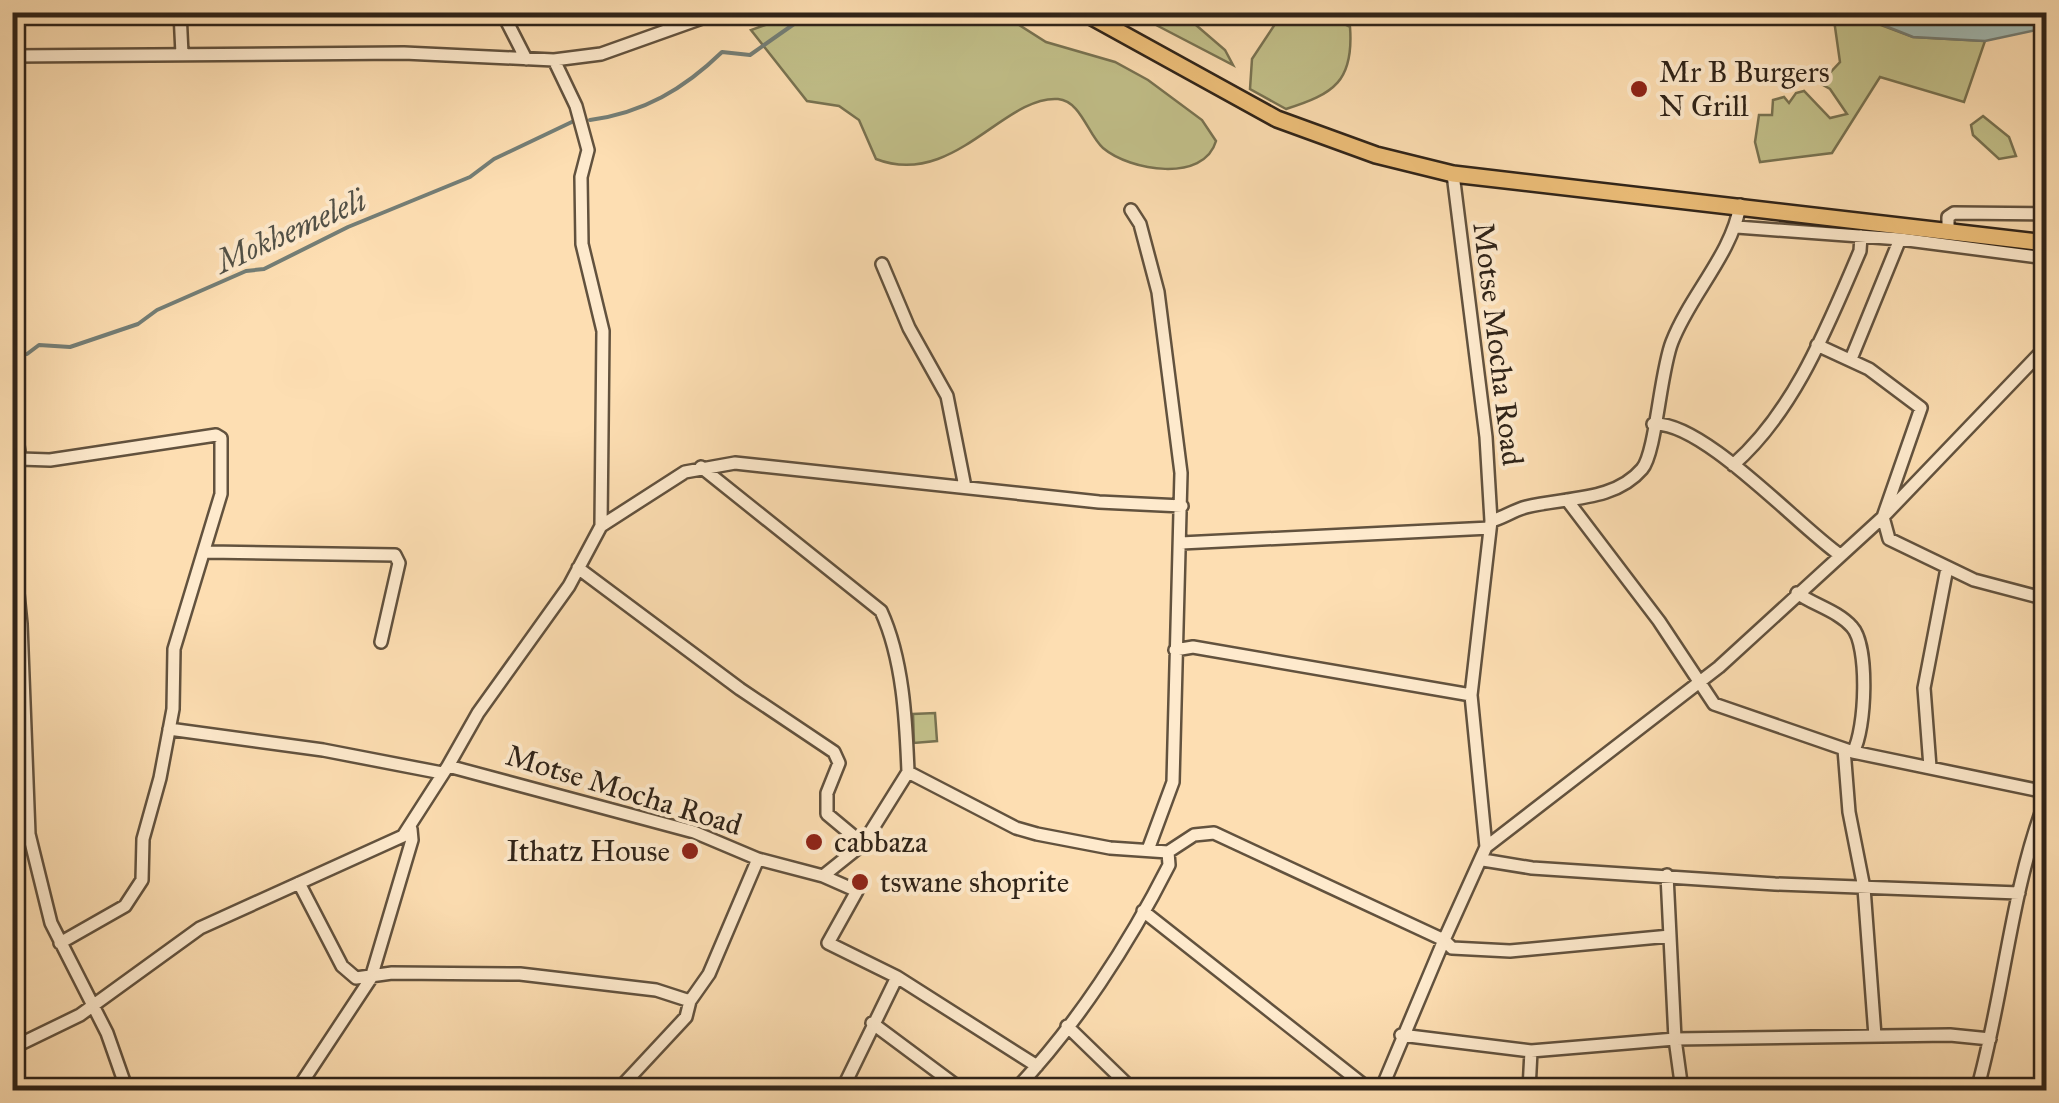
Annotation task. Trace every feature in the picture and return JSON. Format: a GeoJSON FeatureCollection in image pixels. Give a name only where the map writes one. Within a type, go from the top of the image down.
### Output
{"type":"FeatureCollection","features":[{"type":"Feature","properties":{"kind":"main road"},"geometry":{"type":"LineString","coordinates":[[1083,12],[1277,119],[1376,155],[1454,174],[2046,243]]}},
{"type":"Feature","properties":{"kind":"street"},"geometry":{"type":"LineString","coordinates":[[180,12],[182,54]]}},
{"type":"Feature","properties":{"kind":"street"},"geometry":{"type":"LineString","coordinates":[[502,12],[526,59]]}},
{"type":"Feature","properties":{"kind":"street"},"geometry":{"type":"LineString","coordinates":[[12,56],[388,53],[554,60],[601,54],[719,12]]}},
{"type":"Feature","properties":{"kind":"street"},"geometry":{"type":"LineString","coordinates":[[554,60],[576,106],[588,150],[581,177],[582,244],[603,331],[602,526]]}},
{"type":"Feature","properties":{"kind":"street","name":"Motse Mocha Road"},"geometry":{"type":"LineString","coordinates":[[1454,174],[1486,437],[1490,524],[1471,695],[1484,853]]}},
{"type":"Feature","properties":{"kind":"street","name":"Motse Mocha Road"},"geometry":{"type":"LineString","coordinates":[[1490,524],[1526,507],[1614,490],[1642,468],[1654,443],[1653,424],[1671,344],[1737,227],[1740,205]]}},
{"type":"Feature","properties":{"kind":"street"},"geometry":{"type":"LineString","coordinates":[[1131,210],[1140,224],[1168,344],[1182,506],[1173,782],[1150,847]]}},
{"type":"Feature","properties":{"kind":"street"},"geometry":{"type":"LineString","coordinates":[[1948,230],[1948,218],[1954,212],[2046,214]]}},
{"type":"Feature","properties":{"kind":"street"},"geometry":{"type":"LineString","coordinates":[[1737,227],[1900,239],[2046,258]]}},
{"type":"Feature","properties":{"kind":"street"},"geometry":{"type":"LineString","coordinates":[[1733,465],[1767,428],[1817,345],[1860,251],[1861,236]]}},
{"type":"Feature","properties":{"kind":"street"},"geometry":{"type":"LineString","coordinates":[[1851,358],[1900,239]]}},
{"type":"Feature","properties":{"kind":"street"},"geometry":{"type":"LineString","coordinates":[[882,264],[908,328],[947,396],[965,487]]}},
{"type":"Feature","properties":{"kind":"street"},"geometry":{"type":"LineString","coordinates":[[1817,345],[1851,358],[1910,395],[1921,408],[1883,517],[1889,540],[1974,580],[2046,599]]}},
{"type":"Feature","properties":{"kind":"street"},"geometry":{"type":"LineString","coordinates":[[1381,1090],[1484,853],[1698,682],[1883,517],[2046,347]]}},
{"type":"Feature","properties":{"kind":"street"},"geometry":{"type":"LineString","coordinates":[[12,405],[20,459],[12,480]]}},
{"type":"Feature","properties":{"kind":"street"},"geometry":{"type":"LineString","coordinates":[[1653,424],[1681,430],[1733,465],[1840,555]]}},
{"type":"Feature","properties":{"kind":"street"},"geometry":{"type":"LineString","coordinates":[[20,459],[50,460],[219,436],[221,494],[174,649],[176,685],[142,839],[142,880],[136,894],[96,926],[60,943]]}},
{"type":"Feature","properties":{"kind":"street"},"geometry":{"type":"LineString","coordinates":[[12,1048],[60,1028],[200,928],[391,842],[411,829],[478,714],[578,568],[602,526],[667,481],[701,467],[752,465],[1100,502],[1182,506]]}},
{"type":"Feature","properties":{"kind":"street"},"geometry":{"type":"LineString","coordinates":[[701,467],[881,612],[898,674],[908,772],[864,844],[823,876],[857,891],[828,943],[897,977],[1037,1066]]}},
{"type":"Feature","properties":{"kind":"street"},"geometry":{"type":"LineString","coordinates":[[1567,500],[1659,621],[1714,704],[1848,750],[2046,796],[2020,893],[1977,1090]]}},
{"type":"Feature","properties":{"kind":"street"},"geometry":{"type":"LineString","coordinates":[[1181,542],[1490,524]]}},
{"type":"Feature","properties":{"kind":"street"},"geometry":{"type":"LineString","coordinates":[[12,533],[19,730],[29,834],[51,923],[107,1033],[127,1090]]}},
{"type":"Feature","properties":{"kind":"street"},"geometry":{"type":"LineString","coordinates":[[206,552],[395,555],[399,563],[381,642]]}},
{"type":"Feature","properties":{"kind":"street"},"geometry":{"type":"LineString","coordinates":[[578,568],[740,690],[834,752],[839,763],[827,793],[826,814],[864,844]]}},
{"type":"Feature","properties":{"kind":"street"},"geometry":{"type":"LineString","coordinates":[[1930,766],[1924,688],[1947,568]]}},
{"type":"Feature","properties":{"kind":"street"},"geometry":{"type":"LineString","coordinates":[[1797,593],[1848,622],[1862,642],[1860,735],[1848,750],[1849,812],[1864,888],[1875,1036]]}},
{"type":"Feature","properties":{"kind":"street"},"geometry":{"type":"LineString","coordinates":[[1175,650],[1193,648],[1340,669],[1471,695]]}},
{"type":"Feature","properties":{"kind":"street","name":"Motse Mocha Road"},"geometry":{"type":"LineString","coordinates":[[169,729],[445,769],[694,832],[758,858],[823,876]]}},
{"type":"Feature","properties":{"kind":"street"},"geometry":{"type":"LineString","coordinates":[[908,772],[1016,828],[1110,848],[1150,847],[1168,852],[1194,835],[1214,833],[1444,940],[1452,948],[1494,951],[1670,936]]}},
{"type":"Feature","properties":{"kind":"street"},"geometry":{"type":"LineString","coordinates":[[297,1090],[372,978],[412,840],[411,829]]}},
{"type":"Feature","properties":{"kind":"street"},"geometry":{"type":"LineString","coordinates":[[1015,1090],[1067,1026],[1143,911],[1169,866],[1168,852]]}},
{"type":"Feature","properties":{"kind":"street"},"geometry":{"type":"LineString","coordinates":[[1484,853],[1532,868],[2020,893]]}},
{"type":"Feature","properties":{"kind":"street"},"geometry":{"type":"LineString","coordinates":[[618,1090],[686,1016],[758,858]]}},
{"type":"Feature","properties":{"kind":"street"},"geometry":{"type":"LineString","coordinates":[[1667,875],[1675,1039],[1682,1090]]}},
{"type":"Feature","properties":{"kind":"street"},"geometry":{"type":"LineString","coordinates":[[299,883],[342,966],[356,978],[392,973],[520,974],[656,990],[690,1001]]}},
{"type":"Feature","properties":{"kind":"street"},"geometry":{"type":"LineString","coordinates":[[1143,911],[1370,1090]]}},
{"type":"Feature","properties":{"kind":"street"},"geometry":{"type":"LineString","coordinates":[[842,1090],[897,977]]}},
{"type":"Feature","properties":{"kind":"street"},"geometry":{"type":"LineString","coordinates":[[872,1023],[962,1090]]}},
{"type":"Feature","properties":{"kind":"street"},"geometry":{"type":"LineString","coordinates":[[1067,1026],[1133,1090]]}},
{"type":"Feature","properties":{"kind":"street"},"geometry":{"type":"LineString","coordinates":[[1402,1036],[1531,1051],[1675,1039],[1990,1038]]}},
{"type":"Feature","properties":{"kind":"street"},"geometry":{"type":"LineString","coordinates":[[1529,1090],[1531,1051]]}},
{"type":"Feature","properties":{"kind":"shaded area"},"geometry":{"type":"Polygon","coordinates":[[[802,12],[1000,13],[1046,42],[1115,62],[1148,80],[1202,120],[1216,141],[1209,154],[1182,168],[1130,163],[1103,148],[1073,106],[1058,99],[1018,111],[976,139],[929,162],[904,165],[876,159],[859,120],[839,106],[807,101],[751,30],[802,12]]]}},
{"type":"Feature","properties":{"kind":"shaded area"},"geometry":{"type":"Polygon","coordinates":[[[1283,12],[1322,13],[1350,27],[1348,60],[1338,83],[1317,97],[1286,109],[1250,89],[1252,59],[1283,12]]]}},
{"type":"Feature","properties":{"kind":"shaded area"},"geometry":{"type":"Polygon","coordinates":[[[1133,13],[1182,13],[1225,50],[1233,65],[1133,13]]]}},
{"type":"Feature","properties":{"kind":"shaded area"},"geometry":{"type":"Polygon","coordinates":[[[1833,13],[1849,13],[1913,37],[1985,41],[1964,102],[1880,77],[1832,153],[1760,162],[1755,142],[1759,115],[1772,115],[1773,100],[1784,97],[1789,103],[1796,93],[1804,91],[1830,118],[1847,114],[1830,89],[1807,76],[1826,77],[1840,62],[1833,13]]]}},
{"type":"Feature","properties":{"kind":"shaded area"},"geometry":{"type":"Polygon","coordinates":[[[1983,116],[2009,137],[2016,156],[1999,159],[1973,135],[1971,125],[1983,116]]]}},
{"type":"Feature","properties":{"kind":"shaded area"},"geometry":{"type":"Polygon","coordinates":[[[935,713],[937,741],[914,743],[913,714],[935,713]]]}},
{"type":"Feature","properties":{"kind":"water"},"geometry":{"type":"Polygon","coordinates":[[[1853,13],[2046,13],[2046,28],[1985,41],[1913,37],[1853,13]]]}},
{"type":"Feature","properties":{"kind":"waterway","name":"Mokhemeleli"},"geometry":{"type":"LineString","coordinates":[[590,120],[628,112],[662,97],[722,52],[750,55],[794,24],[844,12]]}},
{"type":"Feature","properties":{"kind":"waterway","name":"Mokhemeleli"},"geometry":{"type":"LineString","coordinates":[[14,355],[27,354],[39,345],[70,347],[138,324],[157,310],[246,271],[264,269],[348,227],[470,177],[494,159],[576,120]]}},
{"type":"Feature","properties":{"kind":"place","name":"Mr B Burgers N Grill"},"geometry":{"type":"Point","coordinates":[1639,89]}},
{"type":"Feature","properties":{"kind":"place","name":"cabbaza"},"geometry":{"type":"Point","coordinates":[814,842]}},
{"type":"Feature","properties":{"kind":"place","name":"Ithatz House"},"geometry":{"type":"Point","coordinates":[690,851]}},
{"type":"Feature","properties":{"kind":"place","name":"tswane shoprite"},"geometry":{"type":"Point","coordinates":[860,882]}}]}
